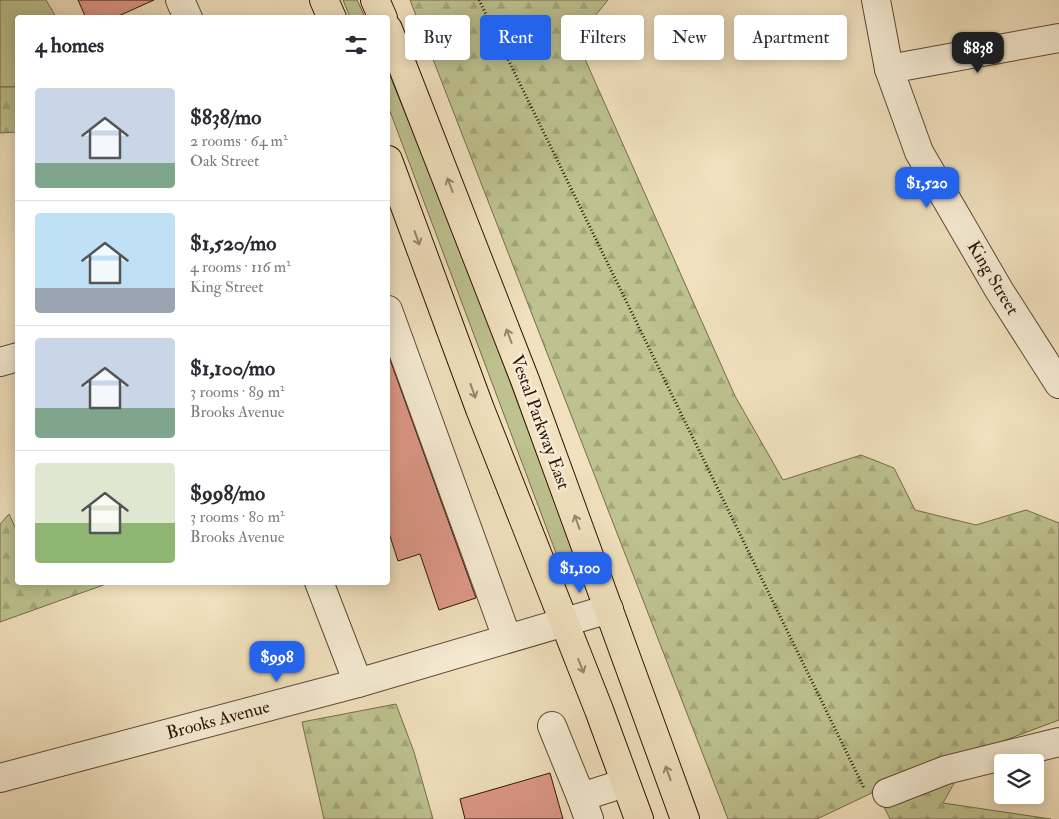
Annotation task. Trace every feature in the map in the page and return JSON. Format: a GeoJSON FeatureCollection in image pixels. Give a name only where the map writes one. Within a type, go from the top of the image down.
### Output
{"type":"FeatureCollection","features":[{"type":"Feature","properties":{"kind":"main road"},"geometry":{"type":"LineString","coordinates":[[324,0],[331,15]]}},
{"type":"Feature","properties":{"kind":"main road"},"geometry":{"type":"LineString","coordinates":[[375,0],[382,15]]}},
{"type":"Feature","properties":{"kind":"main road","name":"Vestal Parkway East"},"geometry":{"type":"LineString","coordinates":[[390,34],[526,380],[685,819]]}},
{"type":"Feature","properties":{"kind":"main road"},"geometry":{"type":"LineString","coordinates":[[390,165],[480,409],[639,819]]}},
{"type":"Feature","properties":{"kind":"street"},"geometry":{"type":"LineString","coordinates":[[180,0],[187,15]]}},
{"type":"Feature","properties":{"kind":"street","name":"King Street"},"geometry":{"type":"LineString","coordinates":[[876,0],[889,69],[919,152],[999,290],[1059,384]]}},
{"type":"Feature","properties":{"kind":"street"},"geometry":{"type":"LineString","coordinates":[[889,69],[1059,38]]}},
{"type":"Feature","properties":{"kind":"street"},"geometry":{"type":"LineString","coordinates":[[390,316],[507,638]]}},
{"type":"Feature","properties":{"kind":"street"},"geometry":{"type":"LineString","coordinates":[[0,362],[15,358]]}},
{"type":"Feature","properties":{"kind":"street"},"geometry":{"type":"LineString","coordinates":[[321,585],[358,683]]}},
{"type":"Feature","properties":{"kind":"street","name":"Brooks Avenue"},"geometry":{"type":"LineString","coordinates":[[0,778],[358,683],[608,609]]}},
{"type":"Feature","properties":{"kind":"street"},"geometry":{"type":"LineString","coordinates":[[552,726],[585,808],[625,783]]}},
{"type":"Feature","properties":{"kind":"street"},"geometry":{"type":"LineString","coordinates":[[877,793],[946,770],[1059,742]]}},
{"type":"Feature","properties":{"kind":"path"},"geometry":{"type":"LineString","coordinates":[[479,0],[877,793]]}},
{"type":"Feature","properties":{"kind":"green space"},"geometry":{"type":"Polygon","coordinates":[[[0,0],[46,0],[55,15],[15,15],[15,87],[0,87],[0,0]]]}},
{"type":"Feature","properties":{"kind":"green space"},"geometry":{"type":"Polygon","coordinates":[[[343,0],[357,0],[364,15],[349,15],[343,0]]]}},
{"type":"Feature","properties":{"kind":"green space"},"geometry":{"type":"Polygon","coordinates":[[[410,0],[608,0],[596,15],[561,15],[561,60],[585,60],[735,396],[783,480],[861,455],[894,468],[915,510],[976,525],[1026,510],[1059,523],[1059,720],[971,753],[943,803],[1051,819],[890,819],[876,791],[817,819],[728,819],[433,60],[470,60],[470,15],[416,15],[410,0]]]}},
{"type":"Feature","properties":{"kind":"green space"},"geometry":{"type":"Polygon","coordinates":[[[390,76],[456,238],[573,550],[574,571],[565,577],[390,111],[390,76]]]}},
{"type":"Feature","properties":{"kind":"green space"},"geometry":{"type":"Polygon","coordinates":[[[0,87],[15,87],[15,132],[0,133],[0,87]]]}},
{"type":"Feature","properties":{"kind":"green space"},"geometry":{"type":"Polygon","coordinates":[[[9,514],[15,527],[15,585],[103,585],[0,622],[0,524],[9,514]]]}},
{"type":"Feature","properties":{"kind":"green space"},"geometry":{"type":"Polygon","coordinates":[[[396,704],[414,752],[433,819],[324,819],[302,722],[396,704]]]}},
{"type":"Feature","properties":{"kind":"building"},"geometry":{"type":"Polygon","coordinates":[[[78,0],[154,0],[121,15],[85,15],[78,0]]]}},
{"type":"Feature","properties":{"kind":"building"},"geometry":{"type":"Polygon","coordinates":[[[390,360],[476,598],[439,610],[420,554],[398,561],[390,536],[390,360]]]}},
{"type":"Feature","properties":{"kind":"building"},"geometry":{"type":"Polygon","coordinates":[[[550,773],[563,819],[465,819],[460,799],[550,773]]]}}]}
